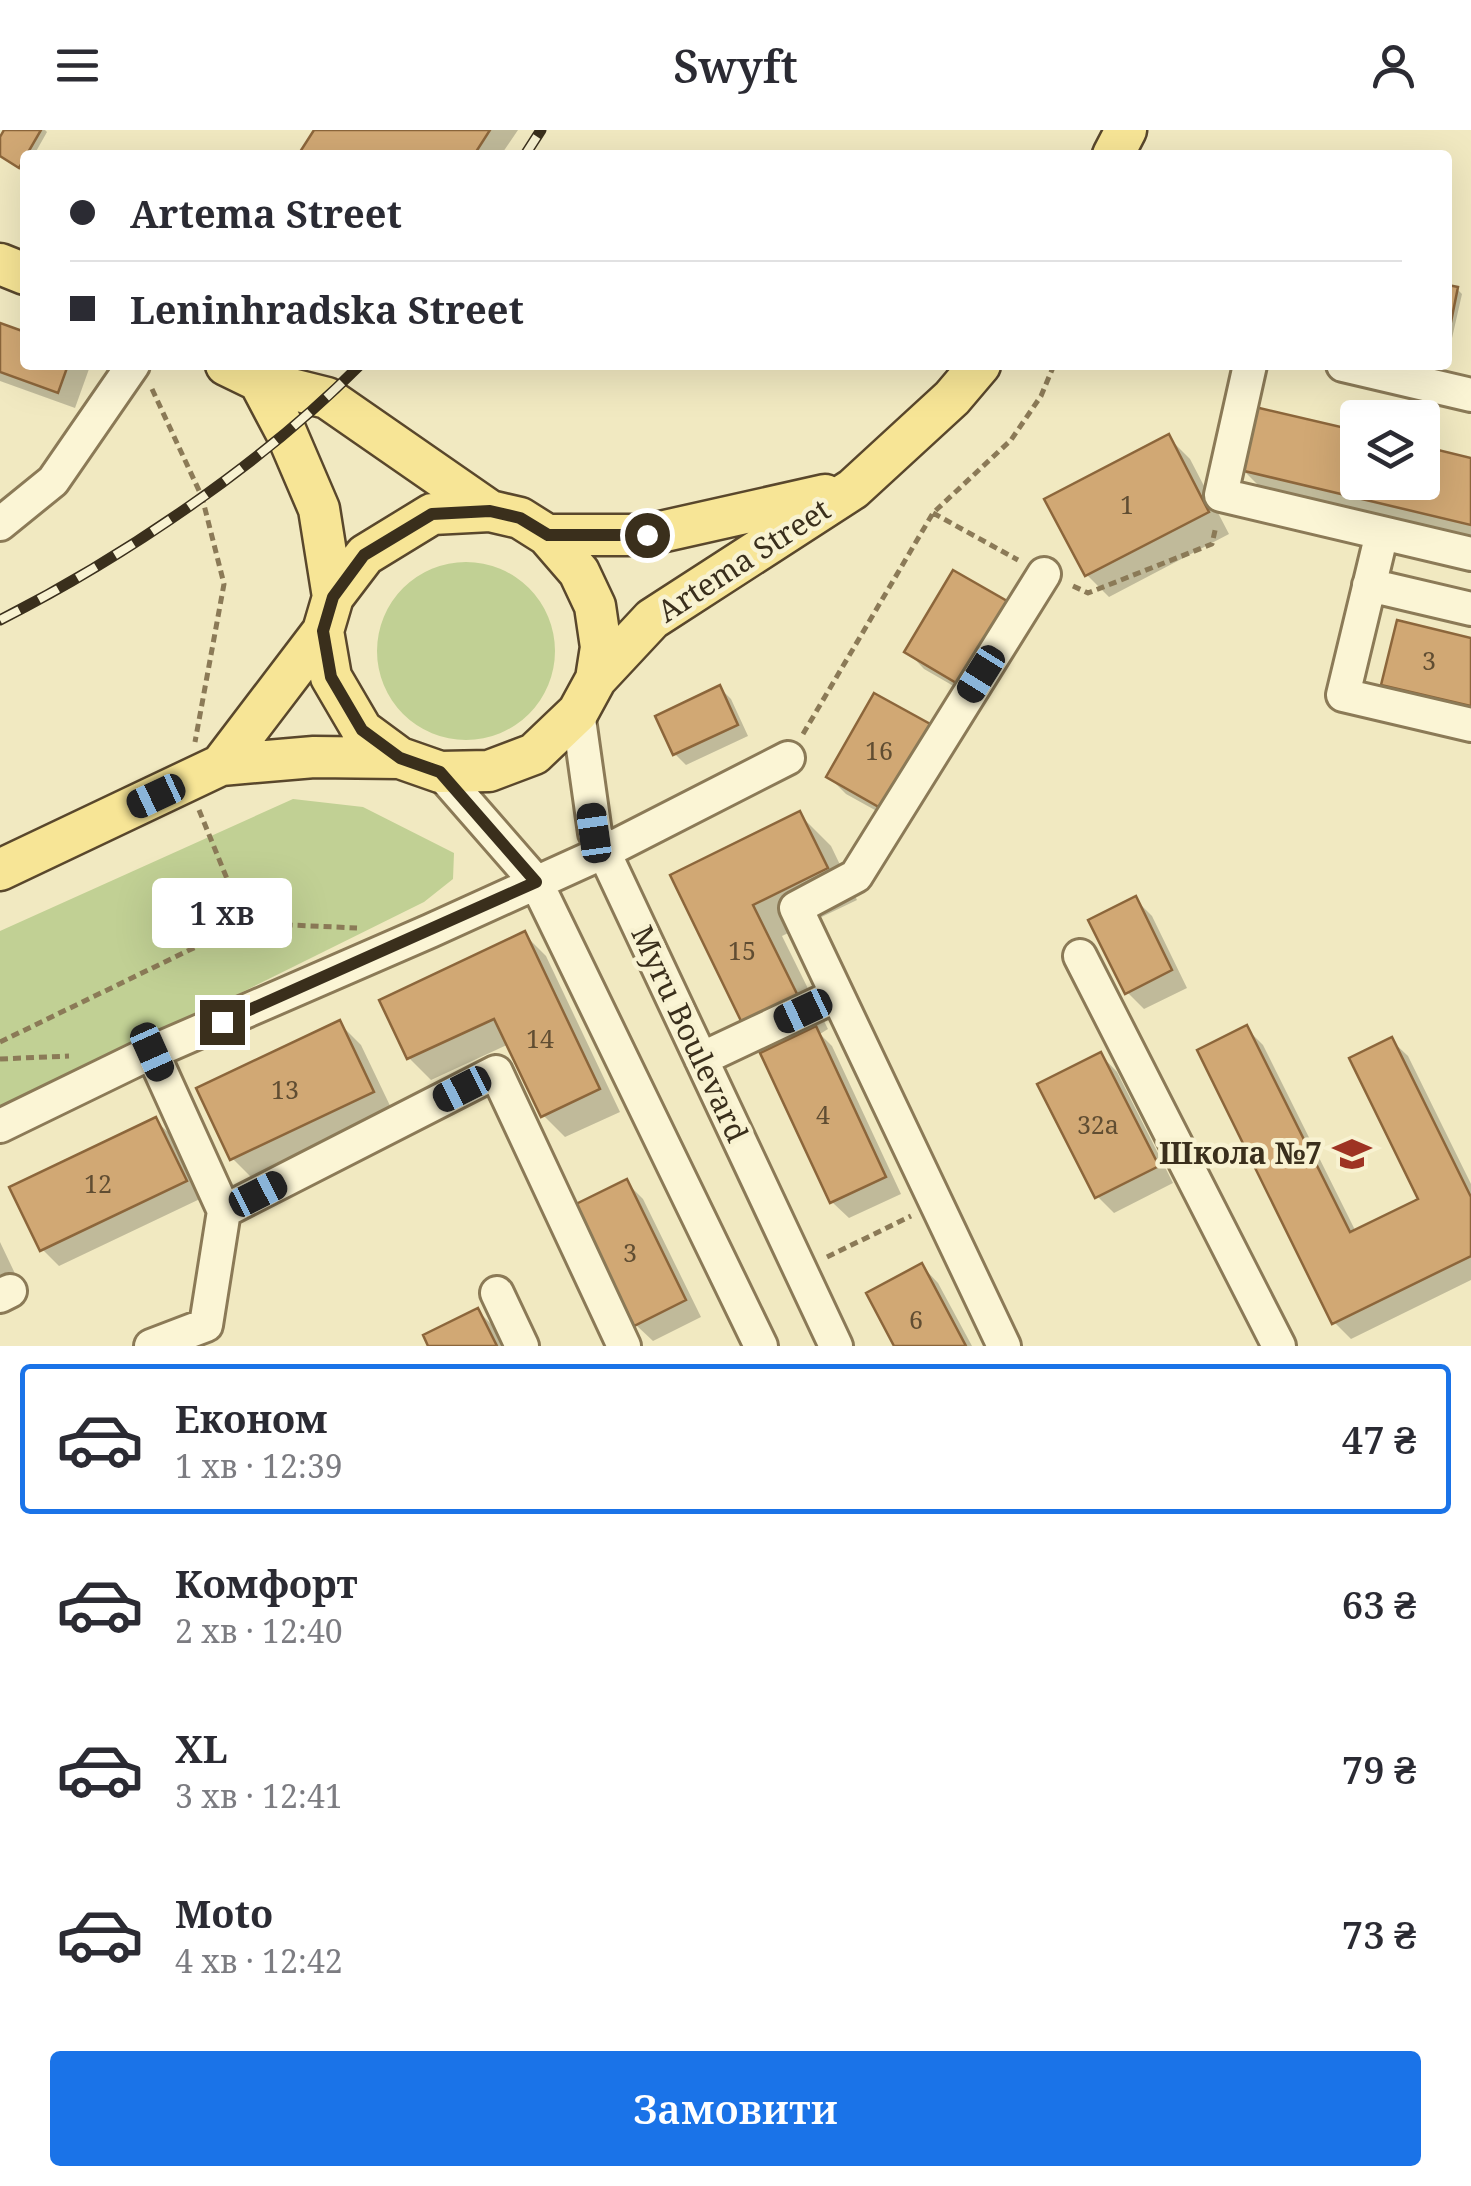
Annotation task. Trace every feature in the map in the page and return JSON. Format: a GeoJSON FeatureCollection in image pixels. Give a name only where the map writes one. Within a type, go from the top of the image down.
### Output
{"type":"FeatureCollection","features":[{"type":"Feature","properties":{"kind":"main road","name":"Artema Street"},"geometry":{"type":"LineString","coordinates":[[587,696],[652,619],[853,489],[952,398],[976,370]]}},
{"type":"Feature","properties":{"kind":"main road"},"geometry":{"type":"LineString","coordinates":[[242,373],[327,398],[490,511]]}},
{"type":"Feature","properties":{"kind":"main road"},"geometry":{"type":"LineString","coordinates":[[204,773],[328,614],[364,555],[432,514],[490,511],[520,518],[548,535],[579,572],[596,606],[601,647],[587,696],[534,754],[489,771],[440,772],[400,758],[362,730],[331,677],[328,614],[318,509],[286,432],[242,373]]}},
{"type":"Feature","properties":{"kind":"main road","name":"Artema Street"},"geometry":{"type":"LineString","coordinates":[[548,535],[647,535],[853,489]]}},
{"type":"Feature","properties":{"kind":"main road"},"geometry":{"type":"LineString","coordinates":[[0,870],[204,773],[314,758],[400,758]]}},
{"type":"Feature","properties":{"kind":"street"},"geometry":{"type":"LineString","coordinates":[[1249,370],[1221,496],[1471,554]]}},
{"type":"Feature","properties":{"kind":"street"},"geometry":{"type":"LineString","coordinates":[[1364,370],[1471,395]]}},
{"type":"Feature","properties":{"kind":"street"},"geometry":{"type":"LineString","coordinates":[[0,524],[54,480],[141,373]]}},
{"type":"Feature","properties":{"kind":"street"},"geometry":{"type":"LineString","coordinates":[[1382,533],[1343,695],[1471,725]]}},
{"type":"Feature","properties":{"kind":"street"},"geometry":{"type":"LineString","coordinates":[[1004,1346],[796,908],[856,876],[1044,574]]}},
{"type":"Feature","properties":{"kind":"street"},"geometry":{"type":"LineString","coordinates":[[1369,585],[1471,609]]}},
{"type":"Feature","properties":{"kind":"street","name":"Myru Boulevard"},"geometry":{"type":"LineString","coordinates":[[587,696],[594,833],[836,1346]]}},
{"type":"Feature","properties":{"kind":"street"},"geometry":{"type":"LineString","coordinates":[[0,1126],[152,1052],[604,852],[788,758]]}},
{"type":"Feature","properties":{"kind":"street"},"geometry":{"type":"LineString","coordinates":[[440,772],[536,882],[761,1346]]}},
{"type":"Feature","properties":{"kind":"street"},"geometry":{"type":"LineString","coordinates":[[1080,956],[1279,1346]]}},
{"type":"Feature","properties":{"kind":"street"},"geometry":{"type":"LineString","coordinates":[[701,1059],[838,995]]}},
{"type":"Feature","properties":{"kind":"street"},"geometry":{"type":"LineString","coordinates":[[151,1346],[210,1335],[224,1211],[152,1052]]}},
{"type":"Feature","properties":{"kind":"street"},"geometry":{"type":"LineString","coordinates":[[224,1211],[496,1072],[624,1346]]}},
{"type":"Feature","properties":{"kind":"street"},"geometry":{"type":"LineString","coordinates":[[497,1294],[522,1346]]}},
{"type":"Feature","properties":{"kind":"path"},"geometry":{"type":"LineString","coordinates":[[788,758],[933,513],[1011,440],[1041,396],[1052,370]]}},
{"type":"Feature","properties":{"kind":"path"},"geometry":{"type":"LineString","coordinates":[[141,373],[202,497],[224,584],[204,773],[245,923]]}},
{"type":"Feature","properties":{"kind":"path"},"geometry":{"type":"LineString","coordinates":[[933,513],[1044,574],[1088,592],[1212,544],[1221,496]]}},
{"type":"Feature","properties":{"kind":"path"},"geometry":{"type":"LineString","coordinates":[[0,1042],[245,923],[374,929]]}},
{"type":"Feature","properties":{"kind":"path"},"geometry":{"type":"LineString","coordinates":[[800,1270],[936,1204]]}},
{"type":"Feature","properties":{"kind":"green space"},"geometry":{"type":"Polygon","coordinates":[[[466,562],[500,568],[529,588],[549,617],[555,651],[549,685],[529,714],[500,734],[466,740],[432,734],[403,714],[383,685],[377,651],[383,617],[403,588],[432,568],[466,562]]]}},
{"type":"Feature","properties":{"kind":"green space"},"geometry":{"type":"Polygon","coordinates":[[[293,799],[363,807],[454,853],[453,879],[424,902],[0,1112],[0,931],[293,799]]]}},
{"type":"Feature","properties":{"kind":"building"},"geometry":{"type":"Polygon","coordinates":[[[4,130],[41,130],[29,150],[20,150],[19,168],[0,156],[4,130]]]}},
{"type":"Feature","properties":{"kind":"building"},"geometry":{"type":"Polygon","coordinates":[[[314,130],[490,130],[477,150],[301,150],[314,130]]]}},
{"type":"Feature","properties":{"kind":"building"},"geometry":{"type":"Polygon","coordinates":[[[1452,286],[1458,287],[1452,317],[1452,286]]]}},
{"type":"Feature","properties":{"kind":"building"},"geometry":{"type":"Polygon","coordinates":[[[0,323],[20,330],[20,370],[66,370],[58,393],[0,372],[0,323]]]}},
{"type":"Feature","properties":{"kind":"building"},"geometry":{"type":"Polygon","coordinates":[[[1255,407],[1340,427],[1340,494],[1240,470],[1255,407]]]}},
{"type":"Feature","properties":{"kind":"building"},"geometry":{"type":"Polygon","coordinates":[[[1169,434],[1209,512],[1085,576],[1044,499],[1169,434]]]}},
{"type":"Feature","properties":{"kind":"building"},"geometry":{"type":"Polygon","coordinates":[[[1440,450],[1471,458],[1471,525],[1366,500],[1440,500],[1440,450]]]}},
{"type":"Feature","properties":{"kind":"building"},"geometry":{"type":"Polygon","coordinates":[[[953,570],[1007,601],[958,684],[904,652],[953,570]]]}},
{"type":"Feature","properties":{"kind":"building"},"geometry":{"type":"Polygon","coordinates":[[[1397,620],[1471,638],[1471,706],[1381,685],[1397,620]]]}},
{"type":"Feature","properties":{"kind":"building"},"geometry":{"type":"Polygon","coordinates":[[[720,685],[738,725],[673,755],[655,716],[720,685]]]}},
{"type":"Feature","properties":{"kind":"building"},"geometry":{"type":"Polygon","coordinates":[[[874,693],[932,725],[884,810],[826,777],[874,693]]]}},
{"type":"Feature","properties":{"kind":"building"},"geometry":{"type":"Polygon","coordinates":[[[800,811],[828,868],[753,905],[799,998],[743,1025],[670,875],[800,811]]]}},
{"type":"Feature","properties":{"kind":"building"},"geometry":{"type":"Polygon","coordinates":[[[1136,896],[1172,970],[1125,994],[1088,920],[1136,896]]]}},
{"type":"Feature","properties":{"kind":"building"},"geometry":{"type":"Polygon","coordinates":[[[525,931],[600,1089],[541,1117],[494,1019],[407,1059],[379,1000],[525,931]]]}},
{"type":"Feature","properties":{"kind":"building"},"geometry":{"type":"Polygon","coordinates":[[[340,1020],[374,1092],[230,1160],[196,1088],[340,1020]]]}},
{"type":"Feature","properties":{"kind":"building"},"geometry":{"type":"Polygon","coordinates":[[[1247,1025],[1350,1232],[1418,1199],[1349,1058],[1392,1037],[1471,1197],[1471,1256],[1332,1324],[1197,1050],[1247,1025]]]}},
{"type":"Feature","properties":{"kind":"building"},"geometry":{"type":"Polygon","coordinates":[[[816,1026],[886,1177],[830,1203],[760,1053],[816,1026]]]}},
{"type":"Feature","properties":{"kind":"building"},"geometry":{"type":"Polygon","coordinates":[[[1101,1052],[1159,1166],[1095,1198],[1037,1084],[1101,1052]]]}},
{"type":"Feature","properties":{"kind":"building"},"geometry":{"type":"Polygon","coordinates":[[[156,1117],[187,1181],[40,1251],[9,1187],[156,1117]]]}},
{"type":"Feature","properties":{"kind":"building"},"geometry":{"type":"Polygon","coordinates":[[[627,1179],[686,1300],[634,1326],[574,1205],[627,1179]]]}},
{"type":"Feature","properties":{"kind":"building"},"geometry":{"type":"Polygon","coordinates":[[[922,1263],[966,1346],[894,1346],[866,1293],[922,1263]]]}},
{"type":"Feature","properties":{"kind":"building"},"geometry":{"type":"Polygon","coordinates":[[[478,1308],[497,1346],[428,1346],[423,1335],[478,1308]]]}},
{"type":"Feature","properties":{"kind":"railway"},"geometry":{"type":"LineString","coordinates":[[528,150],[541,130]]}},
{"type":"Feature","properties":{"kind":"railway"},"geometry":{"type":"LineString","coordinates":[[0,620],[95,568],[190,506],[280,438],[355,370]]}},
{"type":"Feature","properties":{"kind":"place","name":"Школа №7"},"geometry":{"type":"Point","coordinates":[1352,1154]}},
{"type":"Feature","properties":{"kind":"route"},"geometry":{"type":"LineString","coordinates":[[222,1022],[536,882],[440,772],[400,758],[362,730],[331,677],[323,631],[333,597],[364,555],[432,514],[490,511],[520,518],[548,535],[647,535]]}}]}
